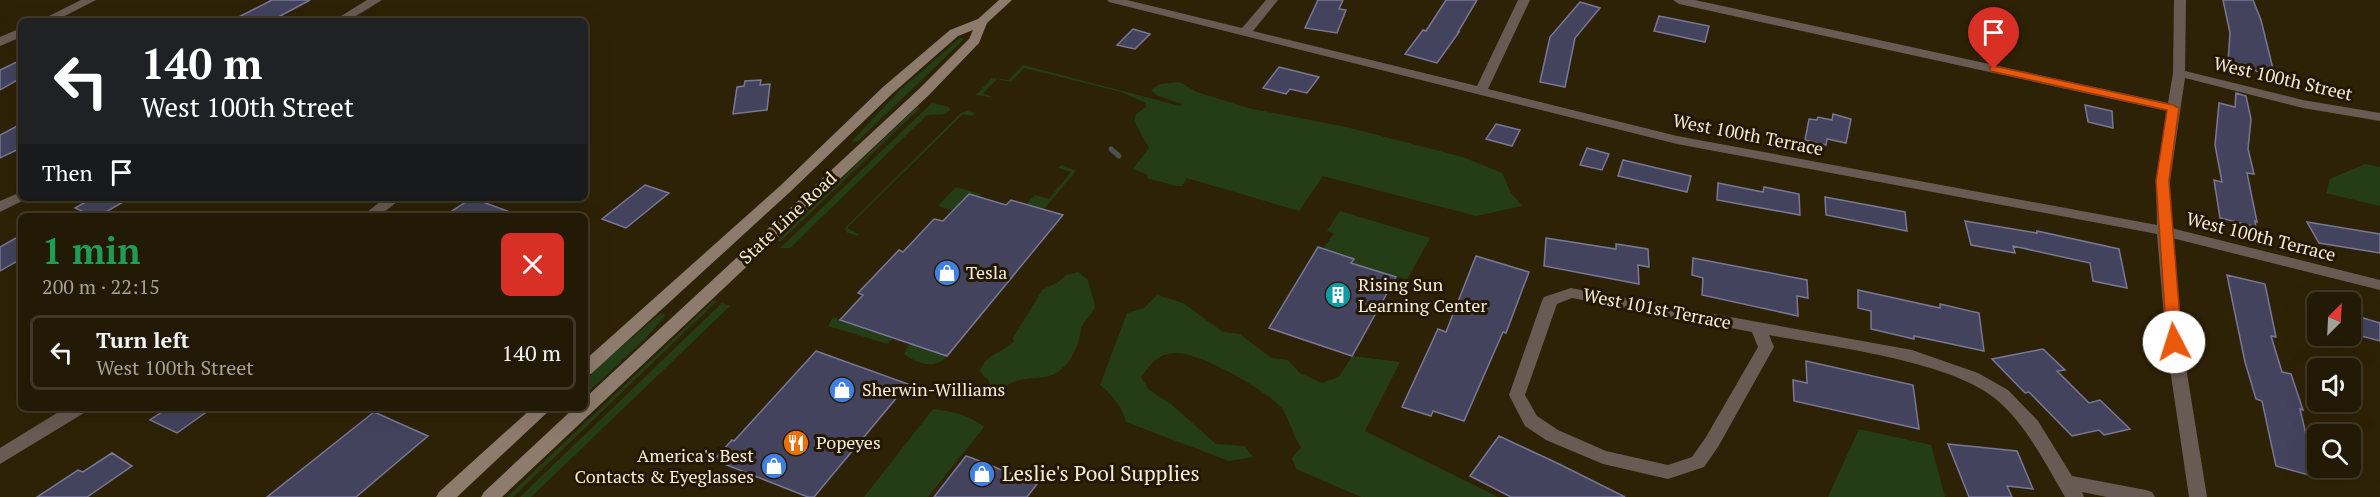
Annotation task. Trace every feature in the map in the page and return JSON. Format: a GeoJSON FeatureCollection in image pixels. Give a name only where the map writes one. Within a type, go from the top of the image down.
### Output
{"type":"FeatureCollection","features":[{"type":"Feature","properties":{"kind":"main road","name":"State Line Road"},"geometry":{"type":"LineString","coordinates":[[588,367],[785,189],[888,90],[954,33],[982,22],[1006,0]]}},
{"type":"Feature","properties":{"kind":"main road","name":"State Line Road"},"geometry":{"type":"LineString","coordinates":[[588,406],[924,92],[975,40],[982,22]]}},
{"type":"Feature","properties":{"kind":"main road"},"geometry":{"type":"LineString","coordinates":[[445,497],[540,411]]}},
{"type":"Feature","properties":{"kind":"main road","name":"State Line Road"},"geometry":{"type":"LineString","coordinates":[[490,497],[582,411]]}},
{"type":"Feature","properties":{"kind":"street"},"geometry":{"type":"LineString","coordinates":[[51,18],[90,0]]}},
{"type":"Feature","properties":{"kind":"street"},"geometry":{"type":"LineString","coordinates":[[344,18],[376,0]]}},
{"type":"Feature","properties":{"kind":"street","name":"West 100th Terrace"},"geometry":{"type":"LineString","coordinates":[[1113,0],[1677,140],[2164,231],[2380,285]]}},
{"type":"Feature","properties":{"kind":"street"},"geometry":{"type":"LineString","coordinates":[[1245,33],[1272,0]]}},
{"type":"Feature","properties":{"kind":"street"},"geometry":{"type":"LineString","coordinates":[[1481,91],[1524,0]]}},
{"type":"Feature","properties":{"kind":"street"},"geometry":{"type":"LineString","coordinates":[[1679,0],[2173,108]]}},
{"type":"Feature","properties":{"kind":"street"},"geometry":{"type":"LineString","coordinates":[[2180,0],[2179,73],[2163,181],[2164,231],[2174,342],[2198,497]]}},
{"type":"Feature","properties":{"kind":"street"},"geometry":{"type":"LineString","coordinates":[[0,42],[18,33]]}},
{"type":"Feature","properties":{"kind":"street","name":"West 100th Street"},"geometry":{"type":"LineString","coordinates":[[2179,73],[2288,101],[2380,117]]}},
{"type":"Feature","properties":{"kind":"street"},"geometry":{"type":"LineString","coordinates":[[0,207],[18,198]]}},
{"type":"Feature","properties":{"kind":"street"},"geometry":{"type":"LineString","coordinates":[[373,213],[391,201]]}},
{"type":"Feature","properties":{"kind":"street","name":"West 101st Terrace"},"geometry":{"type":"LineString","coordinates":[[1759,329],[1766,347],[1712,442],[1698,462],[1668,472],[1603,457],[1552,435],[1531,422],[1517,395],[1551,301],[1571,293],[1598,297],[1912,356],[1972,377],[2002,394],[2032,426],[2070,489],[2146,497]]}},
{"type":"Feature","properties":{"kind":"street"},"geometry":{"type":"LineString","coordinates":[[0,457],[73,411]]}},
{"type":"Feature","properties":{"kind":"green space"},"geometry":{"type":"Polygon","coordinates":[[[960,38],[964,39],[857,142],[852,141],[899,91],[960,38]]]}},
{"type":"Feature","properties":{"kind":"green space"},"geometry":{"type":"Polygon","coordinates":[[[1023,65],[1180,106],[1182,104],[1158,96],[1151,90],[1160,84],[1179,82],[1197,92],[1248,108],[1346,127],[1463,157],[1502,173],[1511,193],[1522,206],[1476,216],[1323,176],[1299,211],[1187,178],[1182,186],[1176,186],[1147,178],[1148,175],[1133,169],[1149,148],[1134,121],[1136,114],[1146,107],[1146,103],[1121,92],[1024,68],[1011,82],[997,79],[983,93],[994,98],[976,95],[992,78],[1008,80],[1023,65]]]}},
{"type":"Feature","properties":{"kind":"green space"},"geometry":{"type":"Polygon","coordinates":[[[932,103],[949,107],[950,110],[945,114],[927,115],[790,248],[780,248],[932,103]]]}},
{"type":"Feature","properties":{"kind":"green space"},"geometry":{"type":"Polygon","coordinates":[[[917,107],[920,108],[780,242],[778,240],[917,107]]]}},
{"type":"Feature","properties":{"kind":"green space"},"geometry":{"type":"Polygon","coordinates":[[[967,111],[975,113],[972,116],[963,114],[847,228],[860,235],[846,232],[845,228],[961,113],[967,111]]]}},
{"type":"Feature","properties":{"kind":"green space"},"geometry":{"type":"Polygon","coordinates":[[[2365,164],[2380,167],[2380,206],[2326,193],[2330,179],[2365,164]]]}},
{"type":"Feature","properties":{"kind":"green space"},"geometry":{"type":"Polygon","coordinates":[[[1062,165],[1076,171],[1044,209],[1026,204],[1035,195],[1049,199],[1071,172],[1058,168],[1062,165]]]}},
{"type":"Feature","properties":{"kind":"green space"},"geometry":{"type":"Polygon","coordinates":[[[956,187],[981,194],[978,197],[969,194],[954,211],[938,206],[956,187]]]}},
{"type":"Feature","properties":{"kind":"green space"},"geometry":{"type":"Polygon","coordinates":[[[1340,211],[1430,238],[1407,280],[1351,263],[1353,258],[1323,249],[1334,233],[1327,231],[1340,211]]]}},
{"type":"Feature","properties":{"kind":"green space"},"geometry":{"type":"Polygon","coordinates":[[[1078,272],[1088,280],[1095,307],[1081,327],[1076,347],[1066,365],[1049,376],[1021,380],[1002,387],[991,387],[988,379],[980,370],[986,360],[1014,342],[1013,338],[1043,289],[1057,283],[1066,275],[1078,272]]]}},
{"type":"Feature","properties":{"kind":"green space"},"geometry":{"type":"Polygon","coordinates":[[[1157,295],[1183,303],[1223,332],[1240,334],[1271,358],[1288,360],[1300,373],[1322,383],[1339,377],[1352,356],[1400,362],[1365,431],[1498,497],[1361,497],[1296,469],[1292,458],[1301,447],[1283,410],[1276,402],[1234,374],[1188,355],[1166,354],[1152,363],[1141,377],[1149,390],[1171,404],[1216,444],[1244,446],[1253,457],[1229,461],[1126,422],[1116,402],[1100,385],[1127,313],[1144,308],[1157,295]]]}},
{"type":"Feature","properties":{"kind":"green space"},"geometry":{"type":"Polygon","coordinates":[[[714,300],[717,301],[513,497],[507,497],[714,300]]]}},
{"type":"Feature","properties":{"kind":"green space"},"geometry":{"type":"Polygon","coordinates":[[[722,303],[730,306],[531,497],[520,497],[722,303]]]}},
{"type":"Feature","properties":{"kind":"green space"},"geometry":{"type":"Polygon","coordinates":[[[661,313],[666,315],[646,338],[588,392],[588,379],[600,365],[661,313]]]}},
{"type":"Feature","properties":{"kind":"green space"},"geometry":{"type":"Polygon","coordinates":[[[833,317],[893,338],[888,344],[828,326],[833,317]]]}},
{"type":"Feature","properties":{"kind":"green space"},"geometry":{"type":"Polygon","coordinates":[[[910,343],[947,356],[937,363],[920,363],[904,354],[910,343]]]}},
{"type":"Feature","properties":{"kind":"green space"},"geometry":{"type":"Polygon","coordinates":[[[933,409],[960,414],[984,427],[928,497],[864,497],[933,409]]]}},
{"type":"Feature","properties":{"kind":"green space"},"geometry":{"type":"Polygon","coordinates":[[[1859,429],[1931,445],[1945,497],[1828,497],[1859,429]]]}},
{"type":"Feature","properties":{"kind":"building"},"geometry":{"type":"Polygon","coordinates":[[[272,0],[310,0],[277,18],[237,18],[272,0]]]}},
{"type":"Feature","properties":{"kind":"building"},"geometry":{"type":"Polygon","coordinates":[[[1318,0],[1343,0],[1339,9],[1346,10],[1337,33],[1305,28],[1318,0]]]}},
{"type":"Feature","properties":{"kind":"building"},"geometry":{"type":"Polygon","coordinates":[[[1446,0],[1477,0],[1459,32],[1437,63],[1405,54],[1423,30],[1426,31],[1446,0]]]}},
{"type":"Feature","properties":{"kind":"building"},"geometry":{"type":"Polygon","coordinates":[[[2223,0],[2253,0],[2261,20],[2275,77],[2228,62],[2230,33],[2223,0]]]}},
{"type":"Feature","properties":{"kind":"building"},"geometry":{"type":"Polygon","coordinates":[[[1580,2],[1600,8],[1575,38],[1565,87],[1540,82],[1550,37],[1580,2]]]}},
{"type":"Feature","properties":{"kind":"building"},"geometry":{"type":"Polygon","coordinates":[[[1659,16],[1709,26],[1705,42],[1654,31],[1659,16]]]}},
{"type":"Feature","properties":{"kind":"building"},"geometry":{"type":"Polygon","coordinates":[[[1133,29],[1150,34],[1135,49],[1117,45],[1133,29]]]}},
{"type":"Feature","properties":{"kind":"building"},"geometry":{"type":"Polygon","coordinates":[[[18,61],[18,80],[0,90],[0,70],[18,61]]]}},
{"type":"Feature","properties":{"kind":"building"},"geometry":{"type":"Polygon","coordinates":[[[1279,67],[1319,77],[1307,93],[1290,89],[1286,94],[1263,88],[1279,67]]]}},
{"type":"Feature","properties":{"kind":"building"},"geometry":{"type":"Polygon","coordinates":[[[761,80],[760,85],[770,84],[767,110],[733,114],[737,87],[744,86],[745,81],[761,80]]]}},
{"type":"Feature","properties":{"kind":"building"},"geometry":{"type":"Polygon","coordinates":[[[2236,93],[2246,96],[2251,119],[2248,149],[2254,174],[2247,173],[2257,222],[2255,221],[2256,227],[2220,218],[2214,180],[2222,182],[2215,145],[2219,103],[2235,107],[2236,93]]]}},
{"type":"Feature","properties":{"kind":"building"},"geometry":{"type":"Polygon","coordinates":[[[2085,105],[2112,111],[2113,128],[2088,122],[2085,105]]]}},
{"type":"Feature","properties":{"kind":"building"},"geometry":{"type":"Polygon","coordinates":[[[1833,114],[1851,119],[1846,143],[1827,139],[1826,145],[1805,140],[1809,119],[1817,120],[1818,117],[1832,120],[1833,114]]]}},
{"type":"Feature","properties":{"kind":"building"},"geometry":{"type":"Polygon","coordinates":[[[1496,124],[1520,130],[1512,146],[1486,139],[1496,124]]]}},
{"type":"Feature","properties":{"kind":"building"},"geometry":{"type":"Polygon","coordinates":[[[18,126],[18,149],[0,158],[0,135],[18,126]]]}},
{"type":"Feature","properties":{"kind":"building"},"geometry":{"type":"Polygon","coordinates":[[[1587,148],[1609,154],[1602,170],[1580,165],[1587,148]]]}},
{"type":"Feature","properties":{"kind":"building"},"geometry":{"type":"Polygon","coordinates":[[[1623,160],[1691,176],[1687,192],[1618,176],[1623,160]]]}},
{"type":"Feature","properties":{"kind":"building"},"geometry":{"type":"Polygon","coordinates":[[[1718,183],[1763,192],[1764,187],[1799,194],[1800,215],[1717,200],[1718,183]]]}},
{"type":"Feature","properties":{"kind":"building"},"geometry":{"type":"Polygon","coordinates":[[[645,185],[669,193],[626,228],[602,219],[645,185]]]}},
{"type":"Feature","properties":{"kind":"building","name":"Tesla"},"geometry":{"type":"Polygon","coordinates":[[[969,194],[1006,205],[1011,200],[1063,215],[947,356],[840,320],[863,295],[858,293],[899,250],[903,252],[934,219],[943,221],[969,194]]]}},
{"type":"Feature","properties":{"kind":"building"},"geometry":{"type":"Polygon","coordinates":[[[1825,197],[1905,212],[1907,231],[1826,215],[1825,197]]]}},
{"type":"Feature","properties":{"kind":"building"},"geometry":{"type":"Polygon","coordinates":[[[88,201],[125,201],[104,213],[86,213],[75,208],[88,201]]]}},
{"type":"Feature","properties":{"kind":"building"},"geometry":{"type":"Polygon","coordinates":[[[467,201],[480,201],[512,213],[449,213],[467,201]]]}},
{"type":"Feature","properties":{"kind":"building"},"geometry":{"type":"Polygon","coordinates":[[[1965,221],[2037,233],[2037,231],[2119,249],[2127,288],[2093,281],[2090,263],[2013,246],[2015,253],[1971,245],[1965,221]]]}},
{"type":"Feature","properties":{"kind":"building"},"geometry":{"type":"Polygon","coordinates":[[[2307,222],[2380,234],[2380,253],[2319,243],[2307,222]]]}},
{"type":"Feature","properties":{"kind":"building"},"geometry":{"type":"Polygon","coordinates":[[[18,237],[18,261],[0,271],[0,247],[18,237]]]}},
{"type":"Feature","properties":{"kind":"building"},"geometry":{"type":"Polygon","coordinates":[[[1546,238],[1616,249],[1616,244],[1648,249],[1649,267],[1638,265],[1639,284],[1544,266],[1546,238]]]}},
{"type":"Feature","properties":{"kind":"building","name":"Rising Sun Learning Center"},"geometry":{"type":"Polygon","coordinates":[[[1318,247],[1354,259],[1351,263],[1396,277],[1352,356],[1269,328],[1318,247]]]}},
{"type":"Feature","properties":{"kind":"building"},"geometry":{"type":"Polygon","coordinates":[[[1476,256],[1529,272],[1506,333],[1503,332],[1464,421],[1433,411],[1431,416],[1402,407],[1438,329],[1446,332],[1476,256]]]}},
{"type":"Feature","properties":{"kind":"building"},"geometry":{"type":"Polygon","coordinates":[[[1693,258],[1807,280],[1808,298],[1797,296],[1798,316],[1702,295],[1703,278],[1692,275],[1693,258]]]}},
{"type":"Feature","properties":{"kind":"building"},"geometry":{"type":"Polygon","coordinates":[[[2227,275],[2265,284],[2276,337],[2271,336],[2282,372],[2291,374],[2303,410],[2300,409],[2307,439],[2307,475],[2276,466],[2262,401],[2256,399],[2245,362],[2227,275]]]}},
{"type":"Feature","properties":{"kind":"building"},"geometry":{"type":"Polygon","coordinates":[[[1858,290],[1940,308],[1940,304],[1979,313],[1984,351],[1871,329],[1871,311],[1858,308],[1858,290]]]}},
{"type":"Feature","properties":{"kind":"building"},"geometry":{"type":"Polygon","coordinates":[[[2361,317],[2380,323],[2380,341],[2361,336],[2361,317]]]}},
{"type":"Feature","properties":{"kind":"building"},"geometry":{"type":"Polygon","coordinates":[[[2043,349],[2065,370],[2057,371],[2089,403],[2100,400],[2130,429],[2104,435],[2099,430],[2072,436],[2029,392],[2025,393],[1992,359],[2043,349]]]}},
{"type":"Feature","properties":{"kind":"building"},"geometry":{"type":"Polygon","coordinates":[[[816,351],[908,384],[814,497],[808,497],[714,460],[732,440],[734,441],[816,351]]]}},
{"type":"Feature","properties":{"kind":"building"},"geometry":{"type":"Polygon","coordinates":[[[1806,361],[1913,385],[1919,429],[1794,401],[1793,380],[1807,383],[1806,361]]]}},
{"type":"Feature","properties":{"kind":"building"},"geometry":{"type":"Polygon","coordinates":[[[164,411],[208,411],[177,433],[150,420],[164,411]]]}},
{"type":"Feature","properties":{"kind":"building"},"geometry":{"type":"Polygon","coordinates":[[[374,412],[428,436],[356,497],[267,497],[374,412]]]}},
{"type":"Feature","properties":{"kind":"building"},"geometry":{"type":"Polygon","coordinates":[[[1499,436],[1625,497],[1511,497],[1470,476],[1499,436]]]}},
{"type":"Feature","properties":{"kind":"building"},"geometry":{"type":"Polygon","coordinates":[[[1948,444],[2017,451],[2033,489],[2007,486],[2012,497],[1969,497],[1948,444]]]}},
{"type":"Feature","properties":{"kind":"building"},"geometry":{"type":"Polygon","coordinates":[[[112,453],[132,466],[87,497],[37,497],[78,470],[83,472],[112,453]]]}},
{"type":"Feature","properties":{"kind":"building","name":"Leslie's Pool Supplies"},"geometry":{"type":"Polygon","coordinates":[[[966,456],[1037,484],[1027,497],[934,497],[966,456]]]}},
{"type":"Feature","properties":{"kind":"waterway"},"geometry":{"type":"LineString","coordinates":[[1111,149],[1119,156]]}},
{"type":"Feature","properties":{"kind":"place","name":"Tesla"},"geometry":{"type":"Point","coordinates":[947,273]}},
{"type":"Feature","properties":{"kind":"place","name":"Rising Sun Learning Center"},"geometry":{"type":"Point","coordinates":[1338,295]}},
{"type":"Feature","properties":{"kind":"place","name":"Sherwin-Williams"},"geometry":{"type":"Point","coordinates":[842,390]}},
{"type":"Feature","properties":{"kind":"place","name":"Popeyes"},"geometry":{"type":"Point","coordinates":[796,443]}},
{"type":"Feature","properties":{"kind":"place","name":"America's Best Contacts & Eyeglasses"},"geometry":{"type":"Point","coordinates":[774,466]}},
{"type":"Feature","properties":{"kind":"place","name":"Leslie's Pool Supplies"},"geometry":{"type":"Point","coordinates":[982,474]}},
{"type":"Feature","properties":{"kind":"route"},"geometry":{"type":"LineString","coordinates":[[1994,69],[2173,108],[2163,181],[2164,231],[2174,342]]}}]}
